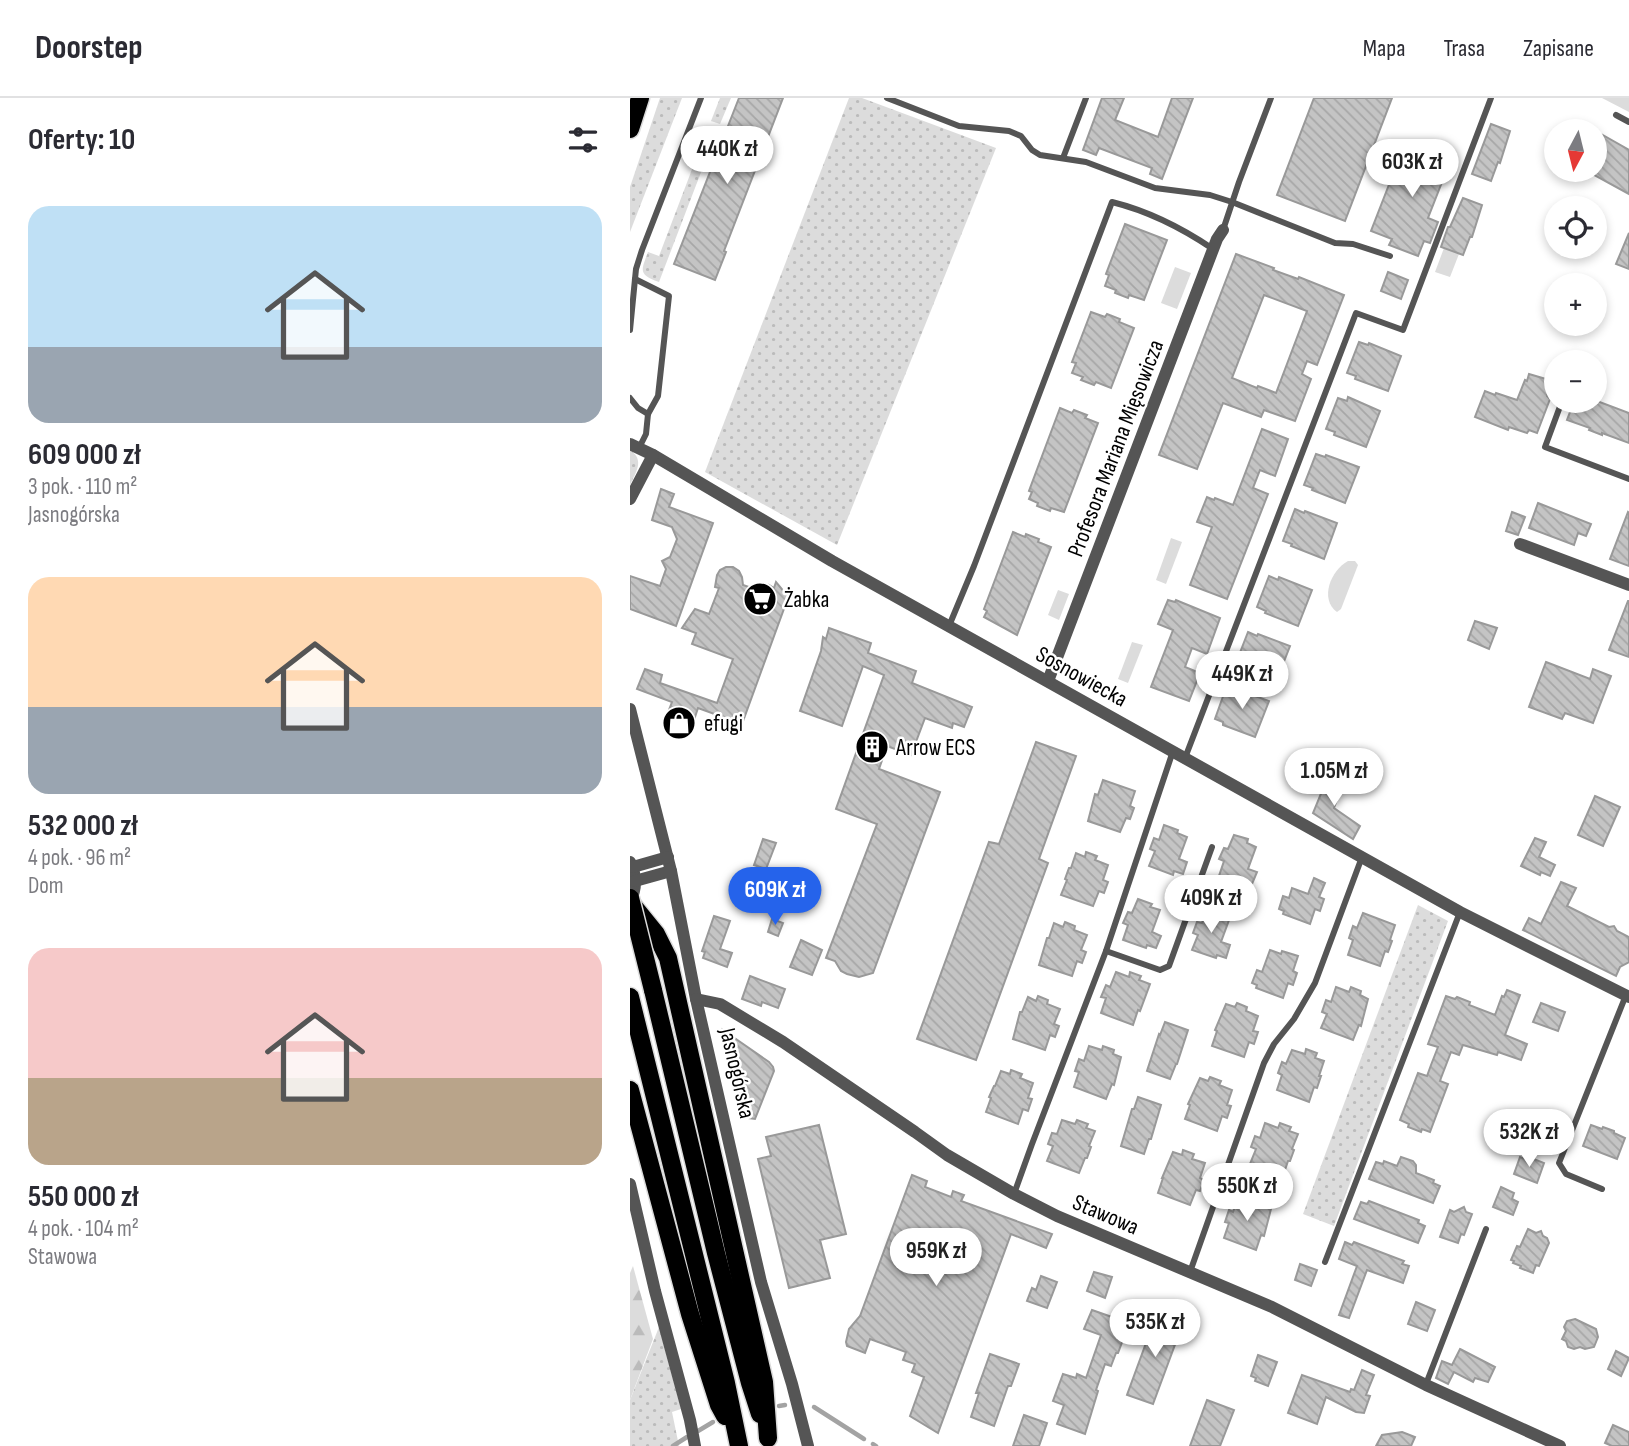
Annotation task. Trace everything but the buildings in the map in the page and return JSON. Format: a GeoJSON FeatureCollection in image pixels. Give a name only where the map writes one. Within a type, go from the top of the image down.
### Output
{"type":"FeatureCollection","features":[{"type":"Feature","properties":{"kind":"main road"},"geometry":{"type":"LineString","coordinates":[[630,129],[640,98]]}},
{"type":"Feature","properties":{"kind":"main road"},"geometry":{"type":"LineString","coordinates":[[631,896],[723,1279],[750,1383],[769,1442]]}},
{"type":"Feature","properties":{"kind":"main road"},"geometry":{"type":"LineString","coordinates":[[631,896],[668,958],[762,1369],[769,1442]]}},
{"type":"Feature","properties":{"kind":"main road"},"geometry":{"type":"LineString","coordinates":[[630,997],[726,1384],[738,1445]]}},
{"type":"Feature","properties":{"kind":"main road"},"geometry":{"type":"LineString","coordinates":[[630,1090],[690,1314],[719,1405],[738,1445]]}},
{"type":"Feature","properties":{"kind":"street","name":"Profesora Mariana Mięsowicza"},"geometry":{"type":"LineString","coordinates":[[1048,681],[1213,249],[1223,230]]}},
{"type":"Feature","properties":{"kind":"street","name":"Sosnowiecka"},"geometry":{"type":"LineString","coordinates":[[634,446],[832,561],[1460,912],[1628,996]]}},
{"type":"Feature","properties":{"kind":"street"},"geometry":{"type":"LineString","coordinates":[[630,499],[653,455]]}},
{"type":"Feature","properties":{"kind":"street"},"geometry":{"type":"LineString","coordinates":[[1520,544],[1629,585]]}},
{"type":"Feature","properties":{"kind":"street","name":"Jasnogórska"},"geometry":{"type":"LineString","coordinates":[[630,709],[668,857],[696,999],[761,1282],[793,1384],[808,1446]]}},
{"type":"Feature","properties":{"kind":"street"},"geometry":{"type":"LineString","coordinates":[[631,896],[631,865],[668,857]]}},
{"type":"Feature","properties":{"kind":"street"},"geometry":{"type":"LineString","coordinates":[[631,896],[671,871]]}},
{"type":"Feature","properties":{"kind":"street","name":"Stawowa"},"geometry":{"type":"LineString","coordinates":[[696,999],[720,1004],[783,1042],[947,1155],[1014,1194],[1057,1216],[1272,1307],[1426,1385],[1560,1446]]}},
{"type":"Feature","properties":{"kind":"street"},"geometry":{"type":"LineString","coordinates":[[630,1184],[695,1446]]}},
{"type":"Feature","properties":{"kind":"lane"},"geometry":{"type":"LineString","coordinates":[[630,330],[636,269],[701,98]]}},
{"type":"Feature","properties":{"kind":"lane"},"geometry":{"type":"LineString","coordinates":[[887,98],[959,126],[1015,132],[1040,155],[1086,162],[1155,188],[1210,195],[1335,243],[1353,244],[1390,256]]}},
{"type":"Feature","properties":{"kind":"lane"},"geometry":{"type":"LineString","coordinates":[[1063,158],[1086,98]]}},
{"type":"Feature","properties":{"kind":"lane"},"geometry":{"type":"LineString","coordinates":[[1223,230],[1271,98]]}},
{"type":"Feature","properties":{"kind":"lane"},"geometry":{"type":"LineString","coordinates":[[1014,1194],[1179,755],[1356,313],[1403,330],[1491,98]]}},
{"type":"Feature","properties":{"kind":"lane"},"geometry":{"type":"LineString","coordinates":[[1616,116],[1629,122]]}},
{"type":"Feature","properties":{"kind":"lane"},"geometry":{"type":"LineString","coordinates":[[949,626],[1111,202],[1176,226],[1213,249]]}},
{"type":"Feature","properties":{"kind":"lane"},"geometry":{"type":"LineString","coordinates":[[634,446],[646,434],[648,414],[658,396],[669,296],[635,279]]}},
{"type":"Feature","properties":{"kind":"lane"},"geometry":{"type":"LineString","coordinates":[[630,398],[638,408],[648,414]]}},
{"type":"Feature","properties":{"kind":"lane"},"geometry":{"type":"LineString","coordinates":[[1558,413],[1545,447],[1629,480]]}},
{"type":"Feature","properties":{"kind":"lane"},"geometry":{"type":"LineString","coordinates":[[1106,951],[1160,971],[1169,966],[1212,847]]}},
{"type":"Feature","properties":{"kind":"lane"},"geometry":{"type":"LineString","coordinates":[[1190,1272],[1264,1063],[1273,1044],[1294,1018],[1315,983],[1362,857]]}},
{"type":"Feature","properties":{"kind":"lane"},"geometry":{"type":"LineString","coordinates":[[1325,1262],[1460,912]]}},
{"type":"Feature","properties":{"kind":"lane"},"geometry":{"type":"LineString","coordinates":[[1602,1189],[1566,1174],[1559,1163],[1628,996]]}},
{"type":"Feature","properties":{"kind":"lane"},"geometry":{"type":"LineString","coordinates":[[1426,1385],[1486,1230]]}},
{"type":"Feature","properties":{"kind":"green space"},"geometry":{"type":"Polygon","coordinates":[[[660,98],[682,98],[630,232],[630,187],[660,98]]]}},
{"type":"Feature","properties":{"kind":"green space"},"geometry":{"type":"Polygon","coordinates":[[[720,98],[731,98],[720,124],[711,121],[720,98]]]}},
{"type":"Feature","properties":{"kind":"green space"},"geometry":{"type":"Polygon","coordinates":[[[849,98],[862,98],[996,148],[837,545],[705,472],[849,98]]]}},
{"type":"Feature","properties":{"kind":"green space"},"geometry":{"type":"Polygon","coordinates":[[[1602,98],[1629,98],[1629,112],[1602,98]]]}},
{"type":"Feature","properties":{"kind":"green space"},"geometry":{"type":"Polygon","coordinates":[[[699,151],[708,154],[659,282],[644,274],[644,264],[648,252],[659,256],[699,151]]]}},
{"type":"Feature","properties":{"kind":"green space"},"geometry":{"type":"Polygon","coordinates":[[[1444,248],[1459,254],[1450,277],[1435,272],[1444,248]]]}},
{"type":"Feature","properties":{"kind":"green space"},"geometry":{"type":"Polygon","coordinates":[[[1175,267],[1191,273],[1177,309],[1161,303],[1175,267]]]}},
{"type":"Feature","properties":{"kind":"green space"},"geometry":{"type":"Polygon","coordinates":[[[630,450],[638,462],[630,485],[630,450]]]}},
{"type":"Feature","properties":{"kind":"green space"},"geometry":{"type":"Polygon","coordinates":[[[1171,538],[1182,542],[1166,584],[1156,580],[1171,538]]]}},
{"type":"Feature","properties":{"kind":"green space"},"geometry":{"type":"Polygon","coordinates":[[[1348,561],[1355,561],[1358,565],[1341,609],[1337,612],[1329,600],[1329,585],[1337,571],[1348,561]]]}},
{"type":"Feature","properties":{"kind":"green space"},"geometry":{"type":"Polygon","coordinates":[[[1058,590],[1069,594],[1059,620],[1048,615],[1058,590]]]}},
{"type":"Feature","properties":{"kind":"green space"},"geometry":{"type":"Polygon","coordinates":[[[1132,642],[1143,645],[1128,683],[1118,679],[1132,642]]]}},
{"type":"Feature","properties":{"kind":"green space"},"geometry":{"type":"Polygon","coordinates":[[[1418,905],[1448,921],[1334,1226],[1303,1214],[1418,905]]]}},
{"type":"Feature","properties":{"kind":"green space"},"geometry":{"type":"Polygon","coordinates":[[[633,1266],[653,1339],[630,1400],[630,1273],[633,1266]]]}},
{"type":"Feature","properties":{"kind":"green space"},"geometry":{"type":"Polygon","coordinates":[[[659,1327],[681,1409],[672,1412],[679,1446],[630,1446],[630,1400],[659,1327]]]}},
{"type":"Feature","properties":{"kind":"waterway"},"geometry":{"type":"LineString","coordinates":[[779,1406],[785,1405]]}},
{"type":"Feature","properties":{"kind":"waterway"},"geometry":{"type":"LineString","coordinates":[[814,1407],[864,1439]]}},
{"type":"Feature","properties":{"kind":"waterway"},"geometry":{"type":"LineString","coordinates":[[698,1431],[713,1422]]}},
{"type":"Feature","properties":{"kind":"waterway"},"geometry":{"type":"LineString","coordinates":[[673,1446],[687,1437]]}},
{"type":"Feature","properties":{"kind":"place","name":"Żabka"},"geometry":{"type":"Point","coordinates":[760,599]}},
{"type":"Feature","properties":{"kind":"place","name":"efugi"},"geometry":{"type":"Point","coordinates":[679,723]}},
{"type":"Feature","properties":{"kind":"place","name":"Arrow ECS"},"geometry":{"type":"Point","coordinates":[872,747]}}]}
